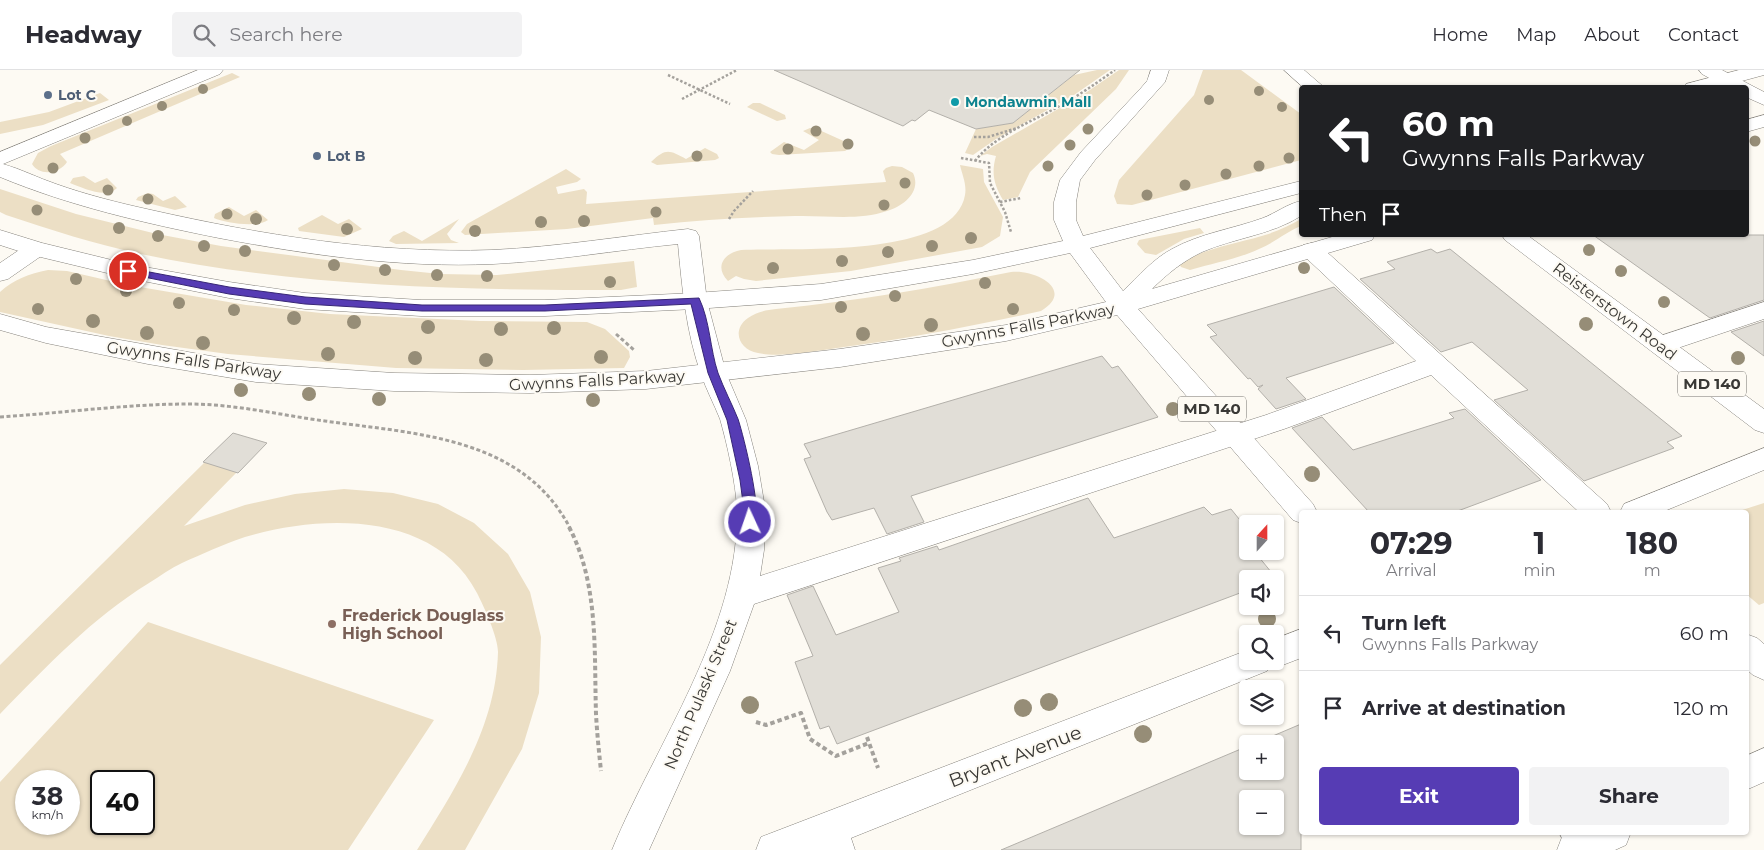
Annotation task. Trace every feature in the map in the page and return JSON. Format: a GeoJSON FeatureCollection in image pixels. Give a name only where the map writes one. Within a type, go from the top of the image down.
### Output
{"type":"FeatureCollection","features":[{"type":"Feature","properties":{"kind":"main road"},"geometry":{"type":"LineString","coordinates":[[0,159],[214,70]]}},
{"type":"Feature","properties":{"kind":"main road","name":"MD 140"},"geometry":{"type":"LineString","coordinates":[[1160,70],[1156,82],[1148,92],[1088,156],[1070,180],[1064,202],[1065,220],[1076,245],[1122,306],[1301,510]]}},
{"type":"Feature","properties":{"kind":"main road"},"geometry":{"type":"LineString","coordinates":[[1293,70],[1312,85]]}},
{"type":"Feature","properties":{"kind":"main road"},"geometry":{"type":"LineString","coordinates":[[1708,70],[1734,83]]}},
{"type":"Feature","properties":{"kind":"main road"},"geometry":{"type":"LineString","coordinates":[[1718,85],[1734,83],[1760,70]]}},
{"type":"Feature","properties":{"kind":"main road"},"geometry":{"type":"LineString","coordinates":[[1749,92],[1764,99]]}},
{"type":"Feature","properties":{"kind":"main road"},"geometry":{"type":"LineString","coordinates":[[1749,125],[1764,121]]}},
{"type":"Feature","properties":{"kind":"main road","name":"North Pulaski Street"},"geometry":{"type":"LineString","coordinates":[[0,170],[38,186],[97,204],[173,222],[254,238],[397,257],[491,257],[570,252],[646,240],[688,236],[696,301],[713,373],[733,420],[744,466],[751,508],[750,550],[742,595],[714,671],[630,850]]}},
{"type":"Feature","properties":{"kind":"main road"},"geometry":{"type":"LineString","coordinates":[[0,274],[14,244],[128,271],[229,290],[305,301],[422,308],[545,308],[696,301],[821,292],[972,267],[1076,245],[1299,188]]}},
{"type":"Feature","properties":{"kind":"main road"},"geometry":{"type":"LineString","coordinates":[[1122,306],[1167,263],[1180,254],[1204,243],[1273,223],[1299,208]]}},
{"type":"Feature","properties":{"kind":"main road","name":"Gwynns Falls Parkway"},"geometry":{"type":"LineString","coordinates":[[0,322],[64,339],[256,373],[394,382],[530,384],[646,380],[840,358],[1006,332],[1122,306],[1357,237]]}},
{"type":"Feature","properties":{"kind":"main road","name":"Reisterstown Road"},"geometry":{"type":"LineString","coordinates":[[1516,237],[1764,423]]}},
{"type":"Feature","properties":{"kind":"main road"},"geometry":{"type":"LineString","coordinates":[[1311,250],[1595,510]]}},
{"type":"Feature","properties":{"kind":"main road"},"geometry":{"type":"LineString","coordinates":[[1660,345],[1764,310]]}},
{"type":"Feature","properties":{"kind":"main road"},"geometry":{"type":"LineString","coordinates":[[742,595],[1275,422],[1434,364]]}},
{"type":"Feature","properties":{"kind":"main road"},"geometry":{"type":"LineString","coordinates":[[1639,510],[1764,458]]}},
{"type":"Feature","properties":{"kind":"main road"},"geometry":{"type":"LineString","coordinates":[[1284,650],[1299,644]]}},
{"type":"Feature","properties":{"kind":"main road"},"geometry":{"type":"LineString","coordinates":[[1749,651],[1764,664]]}},
{"type":"Feature","properties":{"kind":"main road","name":"Bryant Avenue"},"geometry":{"type":"LineString","coordinates":[[774,850],[833,839],[1239,668]]}},
{"type":"Feature","properties":{"kind":"main road"},"geometry":{"type":"LineString","coordinates":[[1749,772],[1764,765]]}},
{"type":"Feature","properties":{"kind":"path"},"geometry":{"type":"LineString","coordinates":[[682,99],[737,70]]}},
{"type":"Feature","properties":{"kind":"path"},"geometry":{"type":"LineString","coordinates":[[975,161],[978,155],[990,145],[1087,90],[1113,71]]}},
{"type":"Feature","properties":{"kind":"path"},"geometry":{"type":"LineString","coordinates":[[668,75],[730,104]]}},
{"type":"Feature","properties":{"kind":"path"},"geometry":{"type":"LineString","coordinates":[[974,137],[988,137],[1024,126]]}},
{"type":"Feature","properties":{"kind":"path"},"geometry":{"type":"LineString","coordinates":[[961,158],[989,163],[990,183],[1000,202],[1011,232]]}},
{"type":"Feature","properties":{"kind":"path"},"geometry":{"type":"LineString","coordinates":[[728,219],[733,210],[749,198],[753,191]]}},
{"type":"Feature","properties":{"kind":"path"},"geometry":{"type":"LineString","coordinates":[[1000,202],[1021,198]]}},
{"type":"Feature","properties":{"kind":"path"},"geometry":{"type":"LineString","coordinates":[[615,333],[636,355]]}},
{"type":"Feature","properties":{"kind":"path"},"geometry":{"type":"LineString","coordinates":[[0,417],[162,404],[202,404],[260,410],[416,434],[492,455],[518,468],[535,481],[553,502],[572,532],[581,556],[589,586],[596,645],[596,717],[601,771]]}},
{"type":"Feature","properties":{"kind":"path"},"geometry":{"type":"LineString","coordinates":[[756,722],[766,725],[801,713],[810,739],[836,756],[869,744]]}},
{"type":"Feature","properties":{"kind":"path"},"geometry":{"type":"LineString","coordinates":[[867,737],[878,768]]}},
{"type":"Feature","properties":{"kind":"shaded area"},"geometry":{"type":"Polygon","coordinates":[[[1097,70],[1110,70],[1074,95],[996,139],[973,155],[965,153],[976,129],[1013,123],[1074,75],[1097,70]]]}},
{"type":"Feature","properties":{"kind":"shaded area"},"geometry":{"type":"Polygon","coordinates":[[[1119,70],[1129,70],[1116,89],[1030,172],[1018,197],[1003,200],[994,179],[996,156],[987,154],[980,156],[992,147],[1084,94],[1119,70]]]}},
{"type":"Feature","properties":{"kind":"shaded area"},"geometry":{"type":"Polygon","coordinates":[[[1203,70],[1241,70],[1299,113],[1299,161],[1132,205],[1117,204],[1114,196],[1119,180],[1194,95],[1203,70]]]}},
{"type":"Feature","properties":{"kind":"shaded area"},"geometry":{"type":"Polygon","coordinates":[[[232,73],[240,77],[60,154],[67,162],[60,169],[45,172],[40,171],[32,164],[38,153],[51,146],[232,73]]]}},
{"type":"Feature","properties":{"kind":"shaded area"},"geometry":{"type":"Polygon","coordinates":[[[100,93],[109,100],[43,125],[0,134],[0,122],[49,112],[100,93]]]}},
{"type":"Feature","properties":{"kind":"shaded area"},"geometry":{"type":"Polygon","coordinates":[[[753,103],[760,103],[785,115],[786,119],[777,121],[747,107],[753,103]]]}},
{"type":"Feature","properties":{"kind":"shaded area"},"geometry":{"type":"Polygon","coordinates":[[[810,128],[817,129],[848,143],[851,147],[845,151],[779,155],[770,152],[784,142],[804,150],[819,140],[803,131],[810,128]]]}},
{"type":"Feature","properties":{"kind":"shaded area"},"geometry":{"type":"Polygon","coordinates":[[[705,148],[717,154],[719,158],[715,160],[657,165],[651,162],[660,154],[668,152],[686,159],[705,148]]]}},
{"type":"Feature","properties":{"kind":"shaded area"},"geometry":{"type":"Polygon","coordinates":[[[960,165],[983,169],[984,182],[1003,217],[1000,236],[982,247],[851,271],[756,281],[736,276],[728,281],[724,276],[721,266],[723,261],[730,254],[741,250],[867,246],[902,240],[932,231],[954,216],[965,195],[965,183],[960,165]]]}},
{"type":"Feature","properties":{"kind":"shaded area"},"geometry":{"type":"Polygon","coordinates":[[[892,166],[902,167],[913,173],[915,186],[913,192],[905,202],[893,209],[865,216],[760,217],[654,225],[653,218],[567,229],[465,235],[461,232],[467,224],[566,169],[581,179],[577,182],[556,187],[558,194],[584,189],[587,192],[586,204],[886,182],[883,171],[892,166]]]}},
{"type":"Feature","properties":{"kind":"shaded area"},"geometry":{"type":"Polygon","coordinates":[[[84,176],[95,183],[107,178],[117,188],[107,193],[101,193],[70,183],[73,178],[84,176]]]}},
{"type":"Feature","properties":{"kind":"shaded area"},"geometry":{"type":"Polygon","coordinates":[[[0,189],[76,214],[157,234],[221,246],[401,270],[440,274],[497,275],[634,261],[637,287],[621,290],[561,290],[380,284],[260,274],[200,265],[107,246],[6,215],[0,212],[0,189]]]}},
{"type":"Feature","properties":{"kind":"shaded area"},"geometry":{"type":"Polygon","coordinates":[[[148,193],[163,201],[175,196],[187,207],[175,210],[136,200],[138,197],[148,193]]]}},
{"type":"Feature","properties":{"kind":"shaded area"},"geometry":{"type":"Polygon","coordinates":[[[229,207],[244,216],[256,210],[268,220],[257,224],[249,224],[226,222],[214,218],[215,214],[229,207]]]}},
{"type":"Feature","properties":{"kind":"shaded area"},"geometry":{"type":"Polygon","coordinates":[[[322,215],[338,224],[349,219],[362,229],[344,237],[299,231],[298,228],[322,215]]]}},
{"type":"Feature","properties":{"kind":"shaded area"},"geometry":{"type":"Polygon","coordinates":[[[459,219],[447,234],[451,240],[459,243],[396,244],[389,241],[393,236],[404,231],[422,241],[459,219]]]}},
{"type":"Feature","properties":{"kind":"shaded area"},"geometry":{"type":"Polygon","coordinates":[[[1299,220],[1299,227],[1264,247],[1251,252],[1190,270],[1180,265],[1197,255],[1284,228],[1299,220]]]}},
{"type":"Feature","properties":{"kind":"shaded area"},"geometry":{"type":"Polygon","coordinates":[[[1200,228],[1204,233],[1184,239],[1156,255],[1145,253],[1137,244],[1139,240],[1200,228]]]}},
{"type":"Feature","properties":{"kind":"shaded area"},"geometry":{"type":"Polygon","coordinates":[[[48,270],[67,271],[128,285],[246,305],[330,314],[480,321],[587,322],[605,329],[629,351],[630,357],[624,368],[523,370],[396,368],[228,354],[162,345],[109,336],[0,312],[0,292],[22,278],[48,270]]]}},
{"type":"Feature","properties":{"kind":"shaded area"},"geometry":{"type":"Polygon","coordinates":[[[1011,272],[1031,274],[1048,282],[1053,289],[1054,296],[1051,303],[1041,311],[965,327],[888,341],[797,354],[776,355],[758,353],[746,348],[739,339],[740,328],[748,318],[772,309],[894,294],[1011,272]]]}},
{"type":"Feature","properties":{"kind":"shaded area"},"geometry":{"type":"Polygon","coordinates":[[[205,462],[237,472],[184,526],[245,505],[295,494],[344,489],[393,493],[438,504],[474,523],[508,554],[530,592],[541,637],[539,693],[522,749],[465,850],[417,850],[459,780],[482,732],[496,680],[498,652],[496,638],[477,593],[458,566],[434,546],[405,533],[374,526],[341,523],[307,525],[275,529],[245,537],[197,556],[178,565],[128,597],[89,627],[0,714],[0,665],[205,462]]]}},
{"type":"Feature","properties":{"kind":"shaded area"},"geometry":{"type":"Polygon","coordinates":[[[1764,503],[1764,603],[1759,605],[1749,597],[1749,510],[1742,510],[1764,503]]]}},
{"type":"Feature","properties":{"kind":"shaded area"},"geometry":{"type":"Polygon","coordinates":[[[148,622],[434,720],[348,850],[0,850],[0,782],[148,622]]]}},
{"type":"Feature","properties":{"kind":"building","name":"Mondawmin Mall"},"geometry":{"type":"Polygon","coordinates":[[[774,70],[1080,70],[1013,123],[976,129],[929,110],[915,121],[912,120],[903,126],[774,70]]]}},
{"type":"Feature","properties":{"kind":"building"},"geometry":{"type":"Polygon","coordinates":[[[1749,235],[1764,235],[1764,300],[1710,318],[1596,237],[1749,237],[1749,235]]]}},
{"type":"Feature","properties":{"kind":"building"},"geometry":{"type":"Polygon","coordinates":[[[1431,249],[1437,253],[1450,249],[1682,436],[1667,442],[1674,448],[1584,481],[1494,400],[1528,390],[1472,342],[1441,352],[1360,279],[1395,269],[1387,262],[1431,249]]]}},
{"type":"Feature","properties":{"kind":"building"},"geometry":{"type":"Polygon","coordinates":[[[1334,287],[1394,343],[1286,378],[1306,399],[1276,409],[1258,389],[1263,385],[1258,387],[1250,378],[1248,379],[1210,337],[1217,335],[1207,325],[1334,287]]]}},
{"type":"Feature","properties":{"kind":"building"},"geometry":{"type":"Polygon","coordinates":[[[1764,321],[1764,356],[1731,332],[1764,321]]]}},
{"type":"Feature","properties":{"kind":"building"},"geometry":{"type":"Polygon","coordinates":[[[1102,356],[1112,368],[1118,366],[1158,417],[911,496],[924,522],[887,534],[874,508],[832,520],[827,512],[804,459],[811,457],[804,444],[1102,356]]]}},
{"type":"Feature","properties":{"kind":"building"},"geometry":{"type":"Polygon","coordinates":[[[1465,409],[1541,480],[1460,510],[1367,510],[1292,428],[1322,417],[1353,450],[1454,418],[1449,413],[1465,409]]]}},
{"type":"Feature","properties":{"kind":"building"},"geometry":{"type":"Polygon","coordinates":[[[233,433],[267,443],[238,473],[203,462],[233,433]]]}},
{"type":"Feature","properties":{"kind":"building"},"geometry":{"type":"Polygon","coordinates":[[[1088,498],[1114,538],[1204,507],[1212,515],[1231,509],[1239,519],[1239,560],[1261,560],[1269,570],[1239,570],[1239,593],[837,744],[829,726],[820,729],[795,662],[813,656],[787,595],[813,586],[836,635],[899,612],[878,568],[901,561],[899,558],[937,546],[939,550],[1088,498]]]}},
{"type":"Feature","properties":{"kind":"building"},"geometry":{"type":"Polygon","coordinates":[[[1299,725],[1299,835],[1301,835],[1301,850],[1001,850],[1239,750],[1239,780],[1284,780],[1284,735],[1275,735],[1299,725]]]}},
{"type":"Feature","properties":{"kind":"place","name":"Lot C"},"geometry":{"type":"Point","coordinates":[48,95]}},
{"type":"Feature","properties":{"kind":"place","name":"Mondawmin Mall"},"geometry":{"type":"Point","coordinates":[955,102]}},
{"type":"Feature","properties":{"kind":"place","name":"Lot B"},"geometry":{"type":"Point","coordinates":[317,156]}},
{"type":"Feature","properties":{"kind":"place","name":"Frederick Douglass High School"},"geometry":{"type":"Point","coordinates":[332,624]}},
{"type":"Feature","properties":{"kind":"route"},"geometry":{"type":"LineString","coordinates":[[128,271],[229,290],[305,301],[422,308],[545,308],[696,301],[713,373],[733,420],[744,466],[751,508],[750,522]]}}]}
